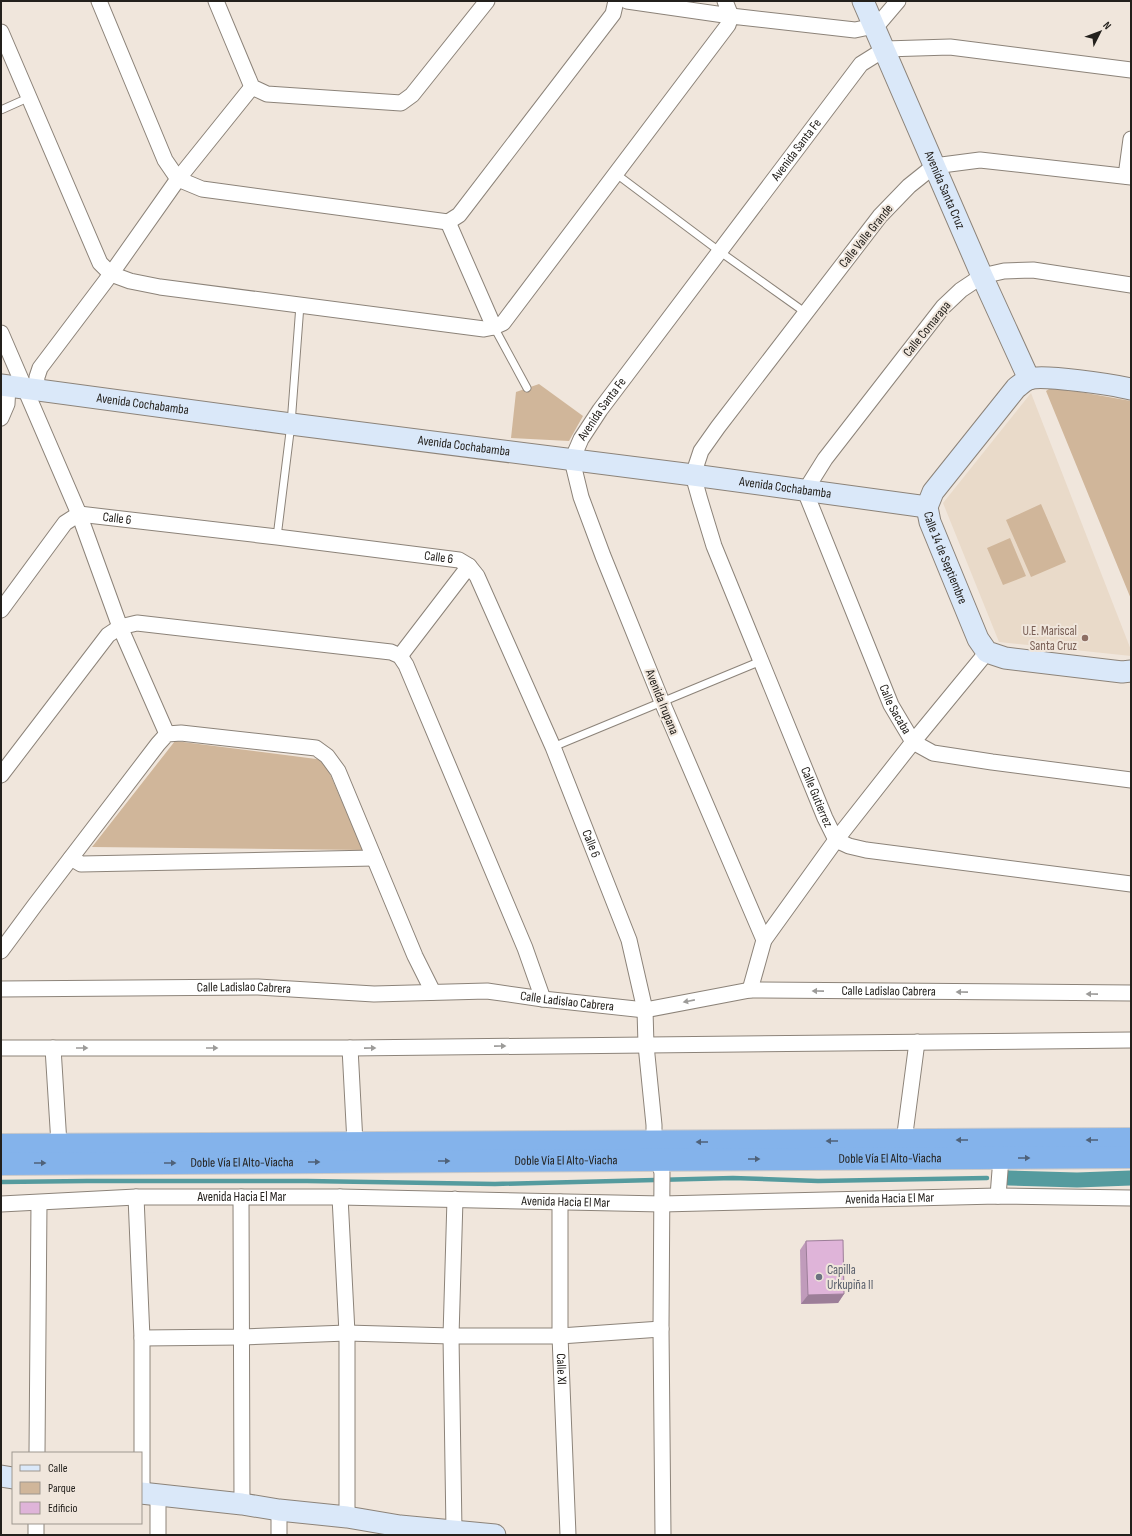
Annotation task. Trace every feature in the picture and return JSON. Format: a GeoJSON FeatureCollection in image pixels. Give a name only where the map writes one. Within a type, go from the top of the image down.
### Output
{"type":"FeatureCollection","features":[{"type":"Feature","properties":{"kind":"highway","name":"Doble Vía El Alto-Viacha"},"geometry":{"type":"LineString","coordinates":[[1,1145],[355,1143],[659,1158],[904,1141],[1131,1140]]}},
{"type":"Feature","properties":{"kind":"highway","name":"Doble Vía El Alto-Viacha"},"geometry":{"type":"LineString","coordinates":[[1,1164],[659,1158],[1131,1157]]}},
{"type":"Feature","properties":{"kind":"street"},"geometry":{"type":"LineString","coordinates":[[98,1],[165,160],[178,179],[202,190],[448,222],[459,215],[613,14],[616,1]]}},
{"type":"Feature","properties":{"kind":"street"},"geometry":{"type":"LineString","coordinates":[[216,1],[252,86],[267,94],[401,103],[412,95],[487,1]]}},
{"type":"Feature","properties":{"kind":"street"},"geometry":{"type":"LineString","coordinates":[[627,1],[731,16],[855,30],[874,26],[882,21],[898,1]]}},
{"type":"Feature","properties":{"kind":"street"},"geometry":{"type":"LineString","coordinates":[[1,32],[100,263],[111,274],[130,281],[160,287],[484,329],[494,328],[503,323],[728,25],[731,16],[725,1]]}},
{"type":"Feature","properties":{"kind":"street","name":"Avenida Santa Cruz"},"geometry":{"type":"LineString","coordinates":[[863,1],[982,276],[1030,379]]}},
{"type":"Feature","properties":{"kind":"street"},"geometry":{"type":"LineString","coordinates":[[885,49],[950,47],[1131,70]]}},
{"type":"Feature","properties":{"kind":"street","name":"Avenida Santa Fe"},"geometry":{"type":"LineString","coordinates":[[572,460],[581,439],[600,410],[861,64],[885,49]]}},
{"type":"Feature","properties":{"kind":"street"},"geometry":{"type":"LineString","coordinates":[[1,418],[7,404],[18,387],[37,378],[40,368],[111,274],[178,179],[252,86]]}},
{"type":"Feature","properties":{"kind":"street"},"geometry":{"type":"LineString","coordinates":[[934,166],[980,160],[1128,177],[1131,139]]}},
{"type":"Feature","properties":{"kind":"street","name":"Calle Valle Grande"},"geometry":{"type":"LineString","coordinates":[[693,475],[701,451],[718,427],[880,216],[909,186],[934,166]]}},
{"type":"Feature","properties":{"kind":"street"},"geometry":{"type":"LineString","coordinates":[[448,222],[494,328]]}},
{"type":"Feature","properties":{"kind":"street","name":"Calle Comarapa"},"geometry":{"type":"LineString","coordinates":[[805,491],[825,459],[943,307],[961,290],[982,276],[1004,271],[1033,270],[1131,285]]}},
{"type":"Feature","properties":{"kind":"street"},"geometry":{"type":"LineString","coordinates":[[1,333],[18,387],[79,514],[120,626],[167,734]]}},
{"type":"Feature","properties":{"kind":"street"},"geometry":{"type":"LineString","coordinates":[[1030,379],[1065,379],[1131,389]]}},
{"type":"Feature","properties":{"kind":"street","name":"Calle 14 de Septiembre"},"geometry":{"type":"LineString","coordinates":[[987,652],[978,640],[930,522],[928,507],[933,492],[1016,388],[1030,379]]}},
{"type":"Feature","properties":{"kind":"street","name":"Avenida Cochabamba"},"geometry":{"type":"LineString","coordinates":[[18,387],[928,507]]}},
{"type":"Feature","properties":{"kind":"street","name":"Avenida Irupana"},"geometry":{"type":"LineString","coordinates":[[572,460],[582,497],[603,556],[662,702],[764,940]]}},
{"type":"Feature","properties":{"kind":"street","name":"Calle Gutierrez"},"geometry":{"type":"LineString","coordinates":[[693,475],[714,546],[825,818],[836,840],[848,846],[866,850],[1131,884]]}},
{"type":"Feature","properties":{"kind":"street","name":"Calle Sacaba"},"geometry":{"type":"LineString","coordinates":[[805,491],[891,705],[913,742],[933,753],[1131,780]]}},
{"type":"Feature","properties":{"kind":"street"},"geometry":{"type":"LineString","coordinates":[[1,610],[65,523],[79,514]]}},
{"type":"Feature","properties":{"kind":"street","name":"Calle 6"},"geometry":{"type":"LineString","coordinates":[[79,514],[277,536],[459,560],[469,566],[477,576],[553,747],[629,940],[645,1010],[646,1045],[662,1188],[661,1329],[664,1535]]}},
{"type":"Feature","properties":{"kind":"street"},"geometry":{"type":"LineString","coordinates":[[400,656],[469,566]]}},
{"type":"Feature","properties":{"kind":"street"},"geometry":{"type":"LineString","coordinates":[[1,775],[108,635],[120,626],[137,622],[391,652],[400,656],[406,665],[525,948],[543,999]]}},
{"type":"Feature","properties":{"kind":"street"},"geometry":{"type":"LineString","coordinates":[[750,990],[764,940],[836,840],[913,742],[987,652],[1005,658],[1122,672],[1131,671]]}},
{"type":"Feature","properties":{"kind":"street"},"geometry":{"type":"LineString","coordinates":[[1,951],[34,905],[153,750],[167,734],[181,733],[316,748],[327,756],[338,770],[415,956],[433,992]]}},
{"type":"Feature","properties":{"kind":"street"},"geometry":{"type":"LineString","coordinates":[[71,858],[81,864],[374,858]]}},
{"type":"Feature","properties":{"kind":"street","name":"Calle Ladislao Cabrera"},"geometry":{"type":"LineString","coordinates":[[1,989],[258,987],[374,994],[487,991],[543,999],[645,1010],[750,990],[1131,993]]}},
{"type":"Feature","properties":{"kind":"street"},"geometry":{"type":"LineString","coordinates":[[1,1048],[350,1048],[1131,1040]]}},
{"type":"Feature","properties":{"kind":"street"},"geometry":{"type":"LineString","coordinates":[[904,1141],[917,1042]]}},
{"type":"Feature","properties":{"kind":"street"},"geometry":{"type":"LineString","coordinates":[[53,1048],[59,1144]]}},
{"type":"Feature","properties":{"kind":"street"},"geometry":{"type":"LineString","coordinates":[[350,1048],[355,1143]]}},
{"type":"Feature","properties":{"kind":"street"},"geometry":{"type":"LineString","coordinates":[[998,1196],[1001,1158]]}},
{"type":"Feature","properties":{"kind":"street","name":"Avenida Hacia El Mar"},"geometry":{"type":"LineString","coordinates":[[1,1204],[136,1197],[340,1197],[662,1204],[998,1196],[1131,1198]]}},
{"type":"Feature","properties":{"kind":"street"},"geometry":{"type":"LineString","coordinates":[[136,1197],[147,1494],[158,1535]]}},
{"type":"Feature","properties":{"kind":"street"},"geometry":{"type":"LineString","coordinates":[[241,1197],[242,1504]]}},
{"type":"Feature","properties":{"kind":"street"},"geometry":{"type":"LineString","coordinates":[[340,1197],[347,1333],[347,1517]]}},
{"type":"Feature","properties":{"kind":"street"},"geometry":{"type":"LineString","coordinates":[[454,1531],[452,1336],[455,1199]]}},
{"type":"Feature","properties":{"kind":"street","name":"Calle XI"},"geometry":{"type":"LineString","coordinates":[[560,1202],[560,1336],[568,1535]]}},
{"type":"Feature","properties":{"kind":"street"},"geometry":{"type":"LineString","coordinates":[[37,1452],[39,1203]]}},
{"type":"Feature","properties":{"kind":"street"},"geometry":{"type":"LineString","coordinates":[[142,1338],[242,1337],[347,1333],[452,1336],[560,1336],[661,1329]]}},
{"type":"Feature","properties":{"kind":"street"},"geometry":{"type":"LineString","coordinates":[[1,1476],[12,1478]]}},
{"type":"Feature","properties":{"kind":"street"},"geometry":{"type":"LineString","coordinates":[[147,1494],[347,1517],[400,1530],[454,1531],[495,1535]]}},
{"type":"Feature","properties":{"kind":"street"},"geometry":{"type":"LineString","coordinates":[[279,1510],[279,1535]]}},
{"type":"Feature","properties":{"kind":"street"},"geometry":{"type":"LineString","coordinates":[[36,1524],[36,1535]]}},
{"type":"Feature","properties":{"kind":"lane"},"geometry":{"type":"LineString","coordinates":[[1,110],[30,97]]}},
{"type":"Feature","properties":{"kind":"lane"},"geometry":{"type":"LineString","coordinates":[[616,173],[719,251],[806,313]]}},
{"type":"Feature","properties":{"kind":"lane"},"geometry":{"type":"LineString","coordinates":[[277,536],[291,424],[300,305]]}},
{"type":"Feature","properties":{"kind":"lane"},"geometry":{"type":"LineString","coordinates":[[494,328],[527,388]]}},
{"type":"Feature","properties":{"kind":"lane"},"geometry":{"type":"LineString","coordinates":[[553,747],[761,661]]}},
{"type":"Feature","properties":{"kind":"shaded area"},"geometry":{"type":"Polygon","coordinates":[[[1031,393],[1131,650],[1131,656],[999,642],[943,503],[1031,393]]]}},
{"type":"Feature","properties":{"kind":"green space"},"geometry":{"type":"Polygon","coordinates":[[[539,384],[583,416],[569,441],[511,438],[516,392],[539,384]]]}},
{"type":"Feature","properties":{"kind":"green space"},"geometry":{"type":"Polygon","coordinates":[[[1052,387],[1131,401],[1131,599],[1046,391],[1052,387]]]}},
{"type":"Feature","properties":{"kind":"green space"},"geometry":{"type":"Polygon","coordinates":[[[1041,504],[1066,562],[1031,577],[1006,520],[1041,504]]]}},
{"type":"Feature","properties":{"kind":"green space"},"geometry":{"type":"Polygon","coordinates":[[[1010,538],[1026,576],[1003,585],[987,548],[1010,538]]]}},
{"type":"Feature","properties":{"kind":"green space"},"geometry":{"type":"Polygon","coordinates":[[[175,741],[324,760],[363,850],[92,847],[175,741]]]}},
{"type":"Feature","properties":{"kind":"building","name":"Capilla Urkupiña II"},"geometry":{"type":"Polygon","coordinates":[[[843,1240],[844,1294],[808,1295],[806,1241],[843,1240]]]}},
{"type":"Feature","properties":{"kind":"waterway"},"geometry":{"type":"LineString","coordinates":[[1,1182],[307,1181],[495,1184],[733,1178],[818,1181],[987,1178]]}},
{"type":"Feature","properties":{"kind":"waterway"},"geometry":{"type":"LineString","coordinates":[[1009,1178],[1077,1180],[1131,1178]]}},
{"type":"Feature","properties":{"kind":"place","name":"U.E. Mariscal Santa Cruz"},"geometry":{"type":"Point","coordinates":[1085,638]}},
{"type":"Feature","properties":{"kind":"place","name":"Capilla Urkupiña II"},"geometry":{"type":"Point","coordinates":[819,1277]}}]}
